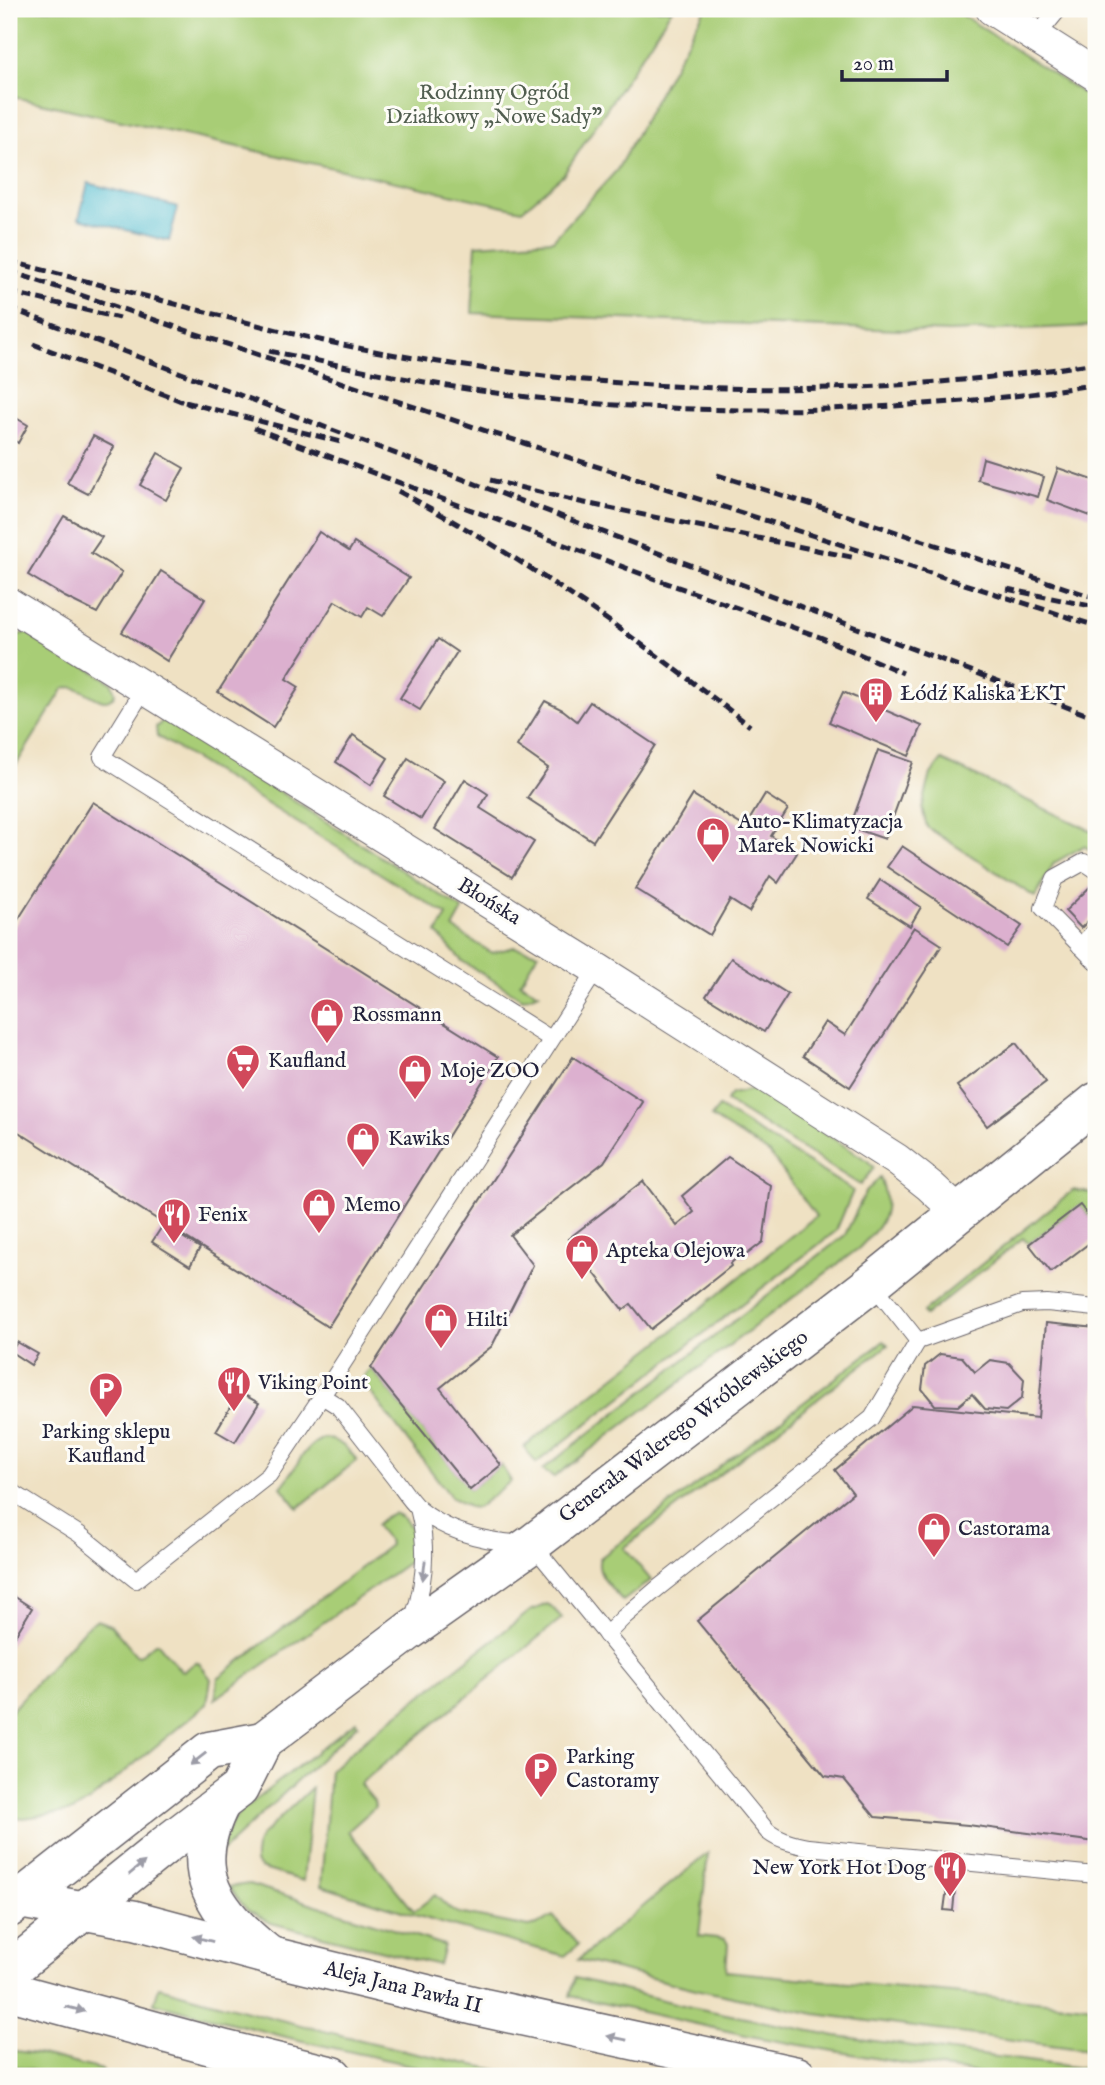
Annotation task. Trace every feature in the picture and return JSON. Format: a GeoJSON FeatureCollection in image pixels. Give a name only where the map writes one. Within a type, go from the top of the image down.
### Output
{"type":"FeatureCollection","features":[{"type":"Feature","properties":{"kind":"street"},"geometry":{"type":"LineString","coordinates":[[992,9],[1096,75]]}},
{"type":"Feature","properties":{"kind":"street","name":"Błońska"},"geometry":{"type":"LineString","coordinates":[[9,604],[597,969],[897,1160],[960,1214]]}},
{"type":"Feature","properties":{"kind":"street","name":"Generała Walerego Wróblewskiego"},"geometry":{"type":"LineString","coordinates":[[13,1902],[209,1751],[262,1741],[409,1631],[532,1544],[872,1283],[1096,1102]]}},
{"type":"Feature","properties":{"kind":"street","name":"Generała Walerego Wróblewskiego"},"geometry":{"type":"LineString","coordinates":[[9,1971],[239,1789],[262,1741]]}},
{"type":"Feature","properties":{"kind":"street"},"geometry":{"type":"LineString","coordinates":[[221,1803],[206,1840],[204,1868],[209,1885],[219,1906],[233,1923],[270,1956]]}},
{"type":"Feature","properties":{"kind":"street","name":"Aleja Jana Pawła II"},"geometry":{"type":"LineString","coordinates":[[13,1902],[85,1911],[142,1922],[270,1956],[545,2022],[797,2076]]}},
{"type":"Feature","properties":{"kind":"street"},"geometry":{"type":"LineString","coordinates":[[9,1991],[333,2076]]}},
{"type":"Feature","properties":{"kind":"lane"},"geometry":{"type":"LineString","coordinates":[[1036,37],[1059,9]]}},
{"type":"Feature","properties":{"kind":"lane"},"geometry":{"type":"LineString","coordinates":[[144,689],[102,757],[551,1039]]}},
{"type":"Feature","properties":{"kind":"lane"},"geometry":{"type":"LineString","coordinates":[[1096,870],[1084,862],[1055,878],[1043,908],[1096,962]]}},
{"type":"Feature","properties":{"kind":"lane"},"geometry":{"type":"LineString","coordinates":[[1080,946],[1096,930]]}},
{"type":"Feature","properties":{"kind":"lane"},"geometry":{"type":"LineString","coordinates":[[9,1490],[79,1534],[136,1580],[269,1475],[597,969]]}},
{"type":"Feature","properties":{"kind":"lane"},"geometry":{"type":"LineString","coordinates":[[872,1283],[918,1341]]}},
{"type":"Feature","properties":{"kind":"lane"},"geometry":{"type":"LineString","coordinates":[[607,1635],[658,1588],[872,1418],[918,1341],[1022,1304],[1047,1303],[1096,1308]]}},
{"type":"Feature","properties":{"kind":"lane"},"geometry":{"type":"LineString","coordinates":[[322,1396],[338,1406],[418,1508],[436,1521],[458,1532],[509,1543],[532,1544],[768,1832],[775,1837],[808,1847],[1096,1875]]}},
{"type":"Feature","properties":{"kind":"lane"},"geometry":{"type":"LineString","coordinates":[[409,1631],[420,1596],[426,1555],[424,1530],[418,1508]]}},
{"type":"Feature","properties":{"kind":"green space","name":"Rodzinny Ogród Działkowy „Nowe Sady”"},"geometry":{"type":"Polygon","coordinates":[[[9,9],[672,9],[564,174],[522,210],[9,96],[9,9]]]}},
{"type":"Feature","properties":{"kind":"green space"},"geometry":{"type":"Polygon","coordinates":[[[705,9],[953,9],[1096,102],[1096,326],[949,332],[472,313],[476,245],[553,240],[617,170],[705,9]]]}},
{"type":"Feature","properties":{"kind":"green space"},"geometry":{"type":"Polygon","coordinates":[[[29,632],[112,683],[115,694],[105,701],[80,689],[64,688],[9,776],[9,637],[29,632]]]}},
{"type":"Feature","properties":{"kind":"green space"},"geometry":{"type":"Polygon","coordinates":[[[164,720],[170,721],[463,910],[453,928],[492,953],[514,947],[538,953],[520,983],[539,993],[523,999],[462,961],[437,933],[447,915],[157,736],[156,727],[164,720]]]}},
{"type":"Feature","properties":{"kind":"green space"},"geometry":{"type":"Polygon","coordinates":[[[942,760],[1096,833],[1096,854],[1084,846],[1054,863],[1035,897],[927,827],[922,808],[931,774],[942,760]]]}},
{"type":"Feature","properties":{"kind":"green space"},"geometry":{"type":"Polygon","coordinates":[[[756,1089],[868,1161],[874,1168],[860,1185],[726,1101],[731,1094],[756,1089]]]}},
{"type":"Feature","properties":{"kind":"green space"},"geometry":{"type":"Polygon","coordinates":[[[719,1107],[853,1191],[836,1231],[536,1463],[524,1447],[816,1216],[769,1153],[711,1117],[719,1107]]]}},
{"type":"Feature","properties":{"kind":"green space"},"geometry":{"type":"Polygon","coordinates":[[[880,1177],[886,1199],[883,1217],[859,1248],[554,1477],[542,1470],[845,1235],[865,1193],[880,1177]]]}},
{"type":"Feature","properties":{"kind":"green space"},"geometry":{"type":"Polygon","coordinates":[[[1073,1190],[1096,1194],[1096,1226],[1080,1206],[1029,1244],[1023,1238],[925,1316],[923,1312],[1073,1190]]]}},
{"type":"Feature","properties":{"kind":"green space"},"geometry":{"type":"Polygon","coordinates":[[[884,1341],[888,1345],[624,1548],[651,1580],[623,1601],[602,1575],[600,1558],[884,1341]]]}},
{"type":"Feature","properties":{"kind":"green space"},"geometry":{"type":"Polygon","coordinates":[[[371,1368],[470,1489],[501,1465],[511,1481],[477,1508],[452,1498],[367,1388],[364,1376],[371,1368]]]}},
{"type":"Feature","properties":{"kind":"green space"},"geometry":{"type":"Polygon","coordinates":[[[324,1438],[343,1446],[357,1460],[298,1508],[281,1487],[310,1447],[324,1438]]]}},
{"type":"Feature","properties":{"kind":"green space"},"geometry":{"type":"Polygon","coordinates":[[[393,1513],[405,1520],[412,1530],[416,1557],[215,1699],[218,1678],[390,1545],[376,1525],[393,1513]]]}},
{"type":"Feature","properties":{"kind":"green space"},"geometry":{"type":"Polygon","coordinates":[[[547,1604],[562,1618],[360,1784],[374,1801],[375,1807],[348,1831],[414,1911],[435,1895],[451,1910],[459,1913],[528,1927],[553,1916],[578,1945],[565,1956],[444,1924],[321,1886],[330,1770],[530,1611],[547,1604]]]}},
{"type":"Feature","properties":{"kind":"green space"},"geometry":{"type":"Polygon","coordinates":[[[96,1620],[111,1625],[136,1655],[139,1656],[158,1643],[181,1671],[196,1662],[199,1663],[211,1679],[207,1704],[88,1802],[73,1811],[9,1820],[9,1713],[85,1628],[96,1620]]]}},
{"type":"Feature","properties":{"kind":"green space"},"geometry":{"type":"Polygon","coordinates":[[[356,1721],[358,1724],[219,1854],[232,1822],[241,1811],[356,1721]]]}},
{"type":"Feature","properties":{"kind":"green space"},"geometry":{"type":"Polygon","coordinates":[[[312,1787],[303,1881],[260,1868],[255,1863],[255,1855],[261,1836],[312,1787]]]}},
{"type":"Feature","properties":{"kind":"green space"},"geometry":{"type":"Polygon","coordinates":[[[708,1853],[699,1936],[725,1939],[728,1944],[726,1971],[1096,2007],[1096,2051],[815,2014],[704,1991],[578,1960],[708,1853]]]}},
{"type":"Feature","properties":{"kind":"green space"},"geometry":{"type":"Polygon","coordinates":[[[249,1884],[444,1945],[439,1965],[271,1923],[247,1910],[228,1887],[249,1884]]]}},
{"type":"Feature","properties":{"kind":"green space"},"geometry":{"type":"Polygon","coordinates":[[[575,1978],[691,2007],[836,2036],[1096,2070],[1096,2076],[1003,2076],[902,2063],[750,2036],[570,1996],[575,1978]]]}},
{"type":"Feature","properties":{"kind":"green space"},"geometry":{"type":"Polygon","coordinates":[[[159,1987],[391,2047],[532,2076],[459,2076],[294,2039],[154,2003],[159,1987]]]}},
{"type":"Feature","properties":{"kind":"green space"},"geometry":{"type":"Polygon","coordinates":[[[9,2050],[103,2070],[101,2076],[55,2076],[9,2065],[9,2050]]]}},
{"type":"Feature","properties":{"kind":"water"},"geometry":{"type":"Polygon","coordinates":[[[88,183],[178,207],[169,241],[79,218],[88,183]]]}},
{"type":"Feature","properties":{"kind":"building"},"geometry":{"type":"Polygon","coordinates":[[[16,418],[28,425],[18,443],[9,437],[16,418]]]}},
{"type":"Feature","properties":{"kind":"building"},"geometry":{"type":"Polygon","coordinates":[[[93,436],[114,447],[88,494],[67,483],[93,436]]]}},
{"type":"Feature","properties":{"kind":"building"},"geometry":{"type":"Polygon","coordinates":[[[158,453],[184,468],[166,500],[140,485],[158,453]]]}},
{"type":"Feature","properties":{"kind":"building"},"geometry":{"type":"Polygon","coordinates":[[[983,458],[1044,477],[1038,497],[978,480],[983,458]]]}},
{"type":"Feature","properties":{"kind":"building"},"geometry":{"type":"Polygon","coordinates":[[[1058,468],[1096,481],[1096,518],[1047,500],[1058,468]]]}},
{"type":"Feature","properties":{"kind":"building"},"geometry":{"type":"Polygon","coordinates":[[[64,516],[102,537],[91,553],[122,572],[97,613],[28,575],[64,516]]]}},
{"type":"Feature","properties":{"kind":"building"},"geometry":{"type":"Polygon","coordinates":[[[319,532],[349,551],[354,543],[409,578],[383,616],[368,607],[362,617],[335,601],[286,679],[299,687],[273,727],[218,692],[319,532]]]}},
{"type":"Feature","properties":{"kind":"building"},"geometry":{"type":"Polygon","coordinates":[[[161,571],[205,599],[167,661],[122,632],[161,571]]]}},
{"type":"Feature","properties":{"kind":"building"},"geometry":{"type":"Polygon","coordinates":[[[438,639],[457,652],[420,710],[400,698],[438,639]]]}},
{"type":"Feature","properties":{"kind":"building","name":"Łódź Kaliska ŁKT"},"geometry":{"type":"Polygon","coordinates":[[[843,692],[922,726],[909,756],[829,722],[843,692]]]}},
{"type":"Feature","properties":{"kind":"building"},"geometry":{"type":"Polygon","coordinates":[[[545,701],[577,721],[590,702],[655,745],[593,841],[527,798],[548,768],[517,746],[545,701]]]}},
{"type":"Feature","properties":{"kind":"building"},"geometry":{"type":"Polygon","coordinates":[[[353,735],[388,758],[371,785],[336,762],[353,735]]]}},
{"type":"Feature","properties":{"kind":"building"},"geometry":{"type":"Polygon","coordinates":[[[878,750],[913,762],[885,839],[850,827],[878,750]]]}},
{"type":"Feature","properties":{"kind":"building"},"geometry":{"type":"Polygon","coordinates":[[[408,758],[444,781],[421,819],[384,796],[408,758]]]}},
{"type":"Feature","properties":{"kind":"building"},"geometry":{"type":"Polygon","coordinates":[[[465,779],[488,794],[480,808],[534,842],[512,877],[435,829],[465,779]]]}},
{"type":"Feature","properties":{"kind":"building"},"geometry":{"type":"Polygon","coordinates":[[[765,794],[788,809],[771,836],[797,853],[778,883],[770,876],[749,912],[730,900],[710,935],[635,889],[693,795],[745,827],[765,794]]]}},
{"type":"Feature","properties":{"kind":"building","name":"Kaufland"},"geometry":{"type":"Polygon","coordinates":[[[93,802],[498,1057],[328,1327],[9,1126],[9,934],[93,802]]]}},
{"type":"Feature","properties":{"kind":"building"},"geometry":{"type":"Polygon","coordinates":[[[902,846],[1022,926],[1007,947],[887,867],[902,846]]]}},
{"type":"Feature","properties":{"kind":"building"},"geometry":{"type":"Polygon","coordinates":[[[880,880],[921,907],[910,926],[868,899],[880,880]]]}},
{"type":"Feature","properties":{"kind":"building"},"geometry":{"type":"Polygon","coordinates":[[[1094,883],[1096,913],[1081,928],[1065,911],[1094,883]]]}},
{"type":"Feature","properties":{"kind":"building"},"geometry":{"type":"Polygon","coordinates":[[[914,927],[942,945],[850,1087],[803,1056],[825,1022],[845,1035],[914,927]]]}},
{"type":"Feature","properties":{"kind":"building"},"geometry":{"type":"Polygon","coordinates":[[[731,958],[788,994],[764,1032],[706,996],[731,958]]]}},
{"type":"Feature","properties":{"kind":"building"},"geometry":{"type":"Polygon","coordinates":[[[1016,1043],[1046,1082],[987,1126],[957,1086],[1016,1043]]]}},
{"type":"Feature","properties":{"kind":"building"},"geometry":{"type":"Polygon","coordinates":[[[573,1057],[643,1102],[604,1162],[510,1235],[533,1265],[492,1346],[440,1388],[501,1465],[470,1490],[371,1368],[573,1057]]]}},
{"type":"Feature","properties":{"kind":"building"},"geometry":{"type":"Polygon","coordinates":[[[728,1157],[771,1186],[763,1242],[742,1258],[740,1255],[731,1266],[651,1329],[631,1304],[623,1310],[568,1239],[643,1181],[677,1226],[694,1212],[682,1196],[728,1157]]]}},
{"type":"Feature","properties":{"kind":"building"},"geometry":{"type":"Polygon","coordinates":[[[1080,1205],[1096,1226],[1096,1238],[1051,1272],[1029,1244],[1080,1205]]]}},
{"type":"Feature","properties":{"kind":"building"},"geometry":{"type":"Polygon","coordinates":[[[163,1225],[200,1248],[190,1266],[152,1242],[163,1225]]]}},
{"type":"Feature","properties":{"kind":"building","name":"Castorama"},"geometry":{"type":"Polygon","coordinates":[[[1046,1323],[1096,1328],[1096,1842],[968,1825],[875,1817],[844,1779],[825,1776],[697,1621],[853,1493],[835,1470],[913,1405],[1038,1418],[1046,1323]]]}},
{"type":"Feature","properties":{"kind":"building"},"geometry":{"type":"Polygon","coordinates":[[[17,1342],[38,1354],[31,1365],[11,1352],[17,1342]]]}},
{"type":"Feature","properties":{"kind":"building"},"geometry":{"type":"Polygon","coordinates":[[[940,1354],[962,1357],[975,1372],[990,1360],[1009,1363],[1024,1379],[1022,1398],[1006,1411],[985,1409],[972,1394],[958,1406],[935,1405],[922,1389],[925,1366],[940,1354]]]}},
{"type":"Feature","properties":{"kind":"building"},"geometry":{"type":"Polygon","coordinates":[[[239,1392],[259,1403],[235,1442],[216,1431],[239,1392]]]}},
{"type":"Feature","properties":{"kind":"building"},"geometry":{"type":"Polygon","coordinates":[[[9,1593],[32,1608],[9,1646],[9,1593]]]}},
{"type":"Feature","properties":{"kind":"building"},"geometry":{"type":"Polygon","coordinates":[[[947,1888],[955,1889],[953,1911],[944,1910],[947,1888]]]}},
{"type":"Feature","properties":{"kind":"railway"},"geometry":{"type":"LineString","coordinates":[[9,261],[338,344],[451,364],[543,376],[635,384],[818,388],[1003,376],[1096,363]]}},
{"type":"Feature","properties":{"kind":"railway"},"geometry":{"type":"LineString","coordinates":[[9,271],[489,432],[1096,626]]}},
{"type":"Feature","properties":{"kind":"railway"},"geometry":{"type":"LineString","coordinates":[[9,292],[119,318]]}},
{"type":"Feature","properties":{"kind":"railway"},"geometry":{"type":"LineString","coordinates":[[9,308],[1096,718]]}},
{"type":"Feature","properties":{"kind":"railway"},"geometry":{"type":"LineString","coordinates":[[33,344],[192,405]]}},
{"type":"Feature","properties":{"kind":"railway"},"geometry":{"type":"LineString","coordinates":[[269,351],[467,389],[569,401],[671,408],[773,410],[930,404],[1041,393],[1096,384]]}},
{"type":"Feature","properties":{"kind":"railway"},"geometry":{"type":"LineString","coordinates":[[185,402],[341,442]]}},
{"type":"Feature","properties":{"kind":"railway"},"geometry":{"type":"LineString","coordinates":[[254,428],[655,579],[820,637],[903,673]]}},
{"type":"Feature","properties":{"kind":"railway"},"geometry":{"type":"LineString","coordinates":[[717,475],[1096,598]]}},
{"type":"Feature","properties":{"kind":"railway"},"geometry":{"type":"LineString","coordinates":[[490,480],[580,502],[856,558]]}},
{"type":"Feature","properties":{"kind":"railway"},"geometry":{"type":"LineString","coordinates":[[398,491],[445,516],[535,571],[665,662],[750,726]]}},
{"type":"Feature","properties":{"kind":"railway"},"geometry":{"type":"LineString","coordinates":[[1007,589],[1096,607]]}},
{"type":"Feature","properties":{"kind":"place","name":"Łódź Kaliska ŁKT"},"geometry":{"type":"Point","coordinates":[876,724]}},
{"type":"Feature","properties":{"kind":"place","name":"Auto-Klimatyzacja Marek Nowicki"},"geometry":{"type":"Point","coordinates":[713,864]}},
{"type":"Feature","properties":{"kind":"place","name":"Rossmann"},"geometry":{"type":"Point","coordinates":[327,1045]}},
{"type":"Feature","properties":{"kind":"place","name":"Kaufland"},"geometry":{"type":"Point","coordinates":[243,1091]}},
{"type":"Feature","properties":{"kind":"place","name":"Moje ZOO"},"geometry":{"type":"Point","coordinates":[415,1101]}},
{"type":"Feature","properties":{"kind":"place","name":"Kawiks"},"geometry":{"type":"Point","coordinates":[363,1169]}},
{"type":"Feature","properties":{"kind":"place","name":"Memo"},"geometry":{"type":"Point","coordinates":[319,1235]}},
{"type":"Feature","properties":{"kind":"place","name":"Fenix"},"geometry":{"type":"Point","coordinates":[174,1245]}},
{"type":"Feature","properties":{"kind":"place","name":"Apteka Olejowa"},"geometry":{"type":"Point","coordinates":[582,1281]}},
{"type":"Feature","properties":{"kind":"place","name":"Hilti"},"geometry":{"type":"Point","coordinates":[441,1350]}},
{"type":"Feature","properties":{"kind":"place","name":"Viking Point"},"geometry":{"type":"Point","coordinates":[234,1413]}},
{"type":"Feature","properties":{"kind":"place","name":"Parking sklepu Kaufland"},"geometry":{"type":"Point","coordinates":[106,1419]}},
{"type":"Feature","properties":{"kind":"place","name":"Castorama"},"geometry":{"type":"Point","coordinates":[934,1559]}},
{"type":"Feature","properties":{"kind":"place","name":"Parking Castoramy"},"geometry":{"type":"Point","coordinates":[541,1799]}},
{"type":"Feature","properties":{"kind":"place","name":"New York Hot Dog"},"geometry":{"type":"Point","coordinates":[950,1898]}}]}
